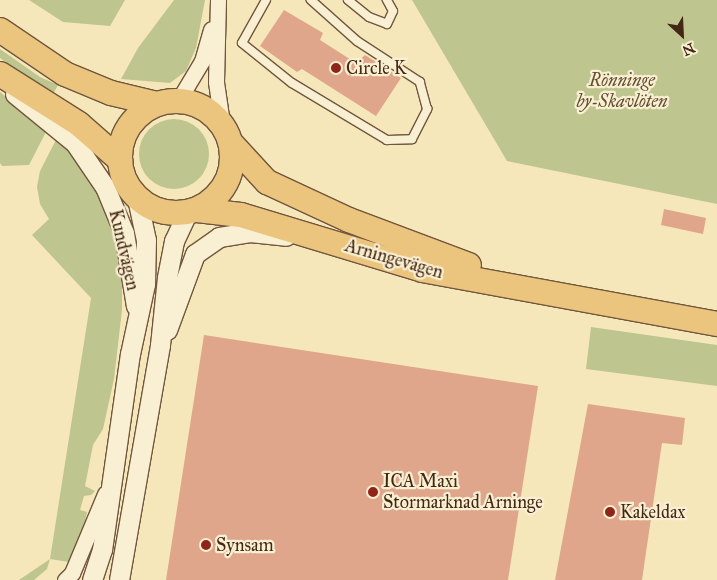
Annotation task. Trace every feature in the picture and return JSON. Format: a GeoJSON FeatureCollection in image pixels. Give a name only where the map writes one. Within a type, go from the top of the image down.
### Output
{"type":"FeatureCollection","features":[{"type":"Feature","properties":{"kind":"main road"},"geometry":{"type":"LineString","coordinates":[[0,30],[65,74],[112,93],[203,107],[227,134],[233,164],[227,183],[214,199],[192,211],[169,213],[152,208],[137,198],[125,181],[120,160],[122,142],[129,126],[141,113],[167,102]]}},
{"type":"Feature","properties":{"kind":"main road"},"geometry":{"type":"LineString","coordinates":[[0,74],[79,124],[120,160]]}},
{"type":"Feature","properties":{"kind":"main road","name":"Arningevägen"},"geometry":{"type":"LineString","coordinates":[[227,134],[267,182],[348,220],[428,253],[591,303]]}},
{"type":"Feature","properties":{"kind":"main road","name":"Arningevägen"},"geometry":{"type":"LineString","coordinates":[[192,211],[242,215],[333,241],[423,270],[591,303],[717,324]]}},
{"type":"Feature","properties":{"kind":"street"},"geometry":{"type":"LineString","coordinates":[[167,102],[202,61],[217,5]]}},
{"type":"Feature","properties":{"kind":"street"},"geometry":{"type":"LineString","coordinates":[[217,5],[216,82],[227,134]]}},
{"type":"Feature","properties":{"kind":"street","name":"Kundvägen"},"geometry":{"type":"LineString","coordinates":[[0,82],[75,143],[105,187],[124,233],[138,315]]}},
{"type":"Feature","properties":{"kind":"street","name":"Kundvägen"},"geometry":{"type":"LineString","coordinates":[[92,580],[102,550],[138,315],[145,284],[146,240],[137,198]]}},
{"type":"Feature","properties":{"kind":"street","name":"Kundvägen"},"geometry":{"type":"LineString","coordinates":[[119,580],[160,345],[174,241],[192,211]]}},
{"type":"Feature","properties":{"kind":"street","name":"Kundvägen"},"geometry":{"type":"LineString","coordinates":[[160,345],[195,254],[219,237],[250,232],[333,241]]}},
{"type":"Feature","properties":{"kind":"street","name":"Kundvägen"},"geometry":{"type":"LineString","coordinates":[[65,580],[72,573],[112,477]]}},
{"type":"Feature","properties":{"kind":"lane"},"geometry":{"type":"LineString","coordinates":[[266,0],[242,44],[292,83],[386,140],[412,139],[427,109],[420,82],[357,41],[311,0]]}},
{"type":"Feature","properties":{"kind":"lane"},"geometry":{"type":"LineString","coordinates":[[348,0],[369,17],[386,24],[393,11],[387,0]]}},
{"type":"Feature","properties":{"kind":"green space"},"geometry":{"type":"Polygon","coordinates":[[[29,0],[125,0],[110,26],[63,22],[29,0]]]}},
{"type":"Feature","properties":{"kind":"green space"},"geometry":{"type":"Polygon","coordinates":[[[174,0],[205,0],[196,48],[186,71],[170,83],[121,79],[138,48],[174,0]]]}},
{"type":"Feature","properties":{"kind":"green space","name":"Rönninge by-Skavlöten"},"geometry":{"type":"Polygon","coordinates":[[[412,0],[717,0],[717,204],[507,161],[412,0]]]}},
{"type":"Feature","properties":{"kind":"green space"},"geometry":{"type":"Polygon","coordinates":[[[0,49],[40,77],[58,85],[52,96],[0,58],[0,49]]]}},
{"type":"Feature","properties":{"kind":"green space"},"geometry":{"type":"Polygon","coordinates":[[[0,92],[47,130],[29,165],[2,166],[0,163],[0,92]]]}},
{"type":"Feature","properties":{"kind":"green space"},"geometry":{"type":"Polygon","coordinates":[[[181,119],[194,125],[203,134],[207,140],[209,154],[207,168],[199,179],[188,187],[167,189],[160,187],[149,179],[141,168],[139,147],[141,140],[149,129],[160,121],[181,119]]]}},
{"type":"Feature","properties":{"kind":"green space"},"geometry":{"type":"Polygon","coordinates":[[[58,136],[85,164],[115,230],[122,262],[122,310],[114,379],[103,429],[93,445],[85,486],[95,491],[91,495],[84,496],[80,510],[87,512],[80,545],[69,562],[50,559],[91,298],[32,235],[49,219],[40,204],[37,187],[40,171],[58,136]]]}},
{"type":"Feature","properties":{"kind":"green space"},"geometry":{"type":"Polygon","coordinates":[[[591,327],[717,345],[717,386],[586,369],[591,327]]]}},
{"type":"Feature","properties":{"kind":"green space"},"geometry":{"type":"Polygon","coordinates":[[[50,559],[47,569],[34,580],[19,580],[50,559]]]}},
{"type":"Feature","properties":{"kind":"building"},"geometry":{"type":"Polygon","coordinates":[[[284,10],[323,33],[320,40],[356,63],[365,55],[401,78],[376,116],[302,69],[297,72],[260,46],[284,10]]]}},
{"type":"Feature","properties":{"kind":"building"},"geometry":{"type":"Polygon","coordinates":[[[664,209],[706,218],[703,234],[661,225],[664,209]]]}},
{"type":"Feature","properties":{"kind":"building"},"geometry":{"type":"Polygon","coordinates":[[[204,335],[538,386],[508,580],[166,580],[204,335]]]}},
{"type":"Feature","properties":{"kind":"building","name":"Kakeldax"},"geometry":{"type":"Polygon","coordinates":[[[588,404],[685,418],[682,445],[662,443],[642,580],[555,580],[588,404]]]}},
{"type":"Feature","properties":{"kind":"place","name":"Circle K"},"geometry":{"type":"Point","coordinates":[336,68]}},
{"type":"Feature","properties":{"kind":"place","name":"ICA Maxi Stormarknad Arninge"},"geometry":{"type":"Point","coordinates":[373,492]}},
{"type":"Feature","properties":{"kind":"place","name":"Kakeldax"},"geometry":{"type":"Point","coordinates":[610,512]}},
{"type":"Feature","properties":{"kind":"place","name":"Synsam"},"geometry":{"type":"Point","coordinates":[206,545]}}]}
